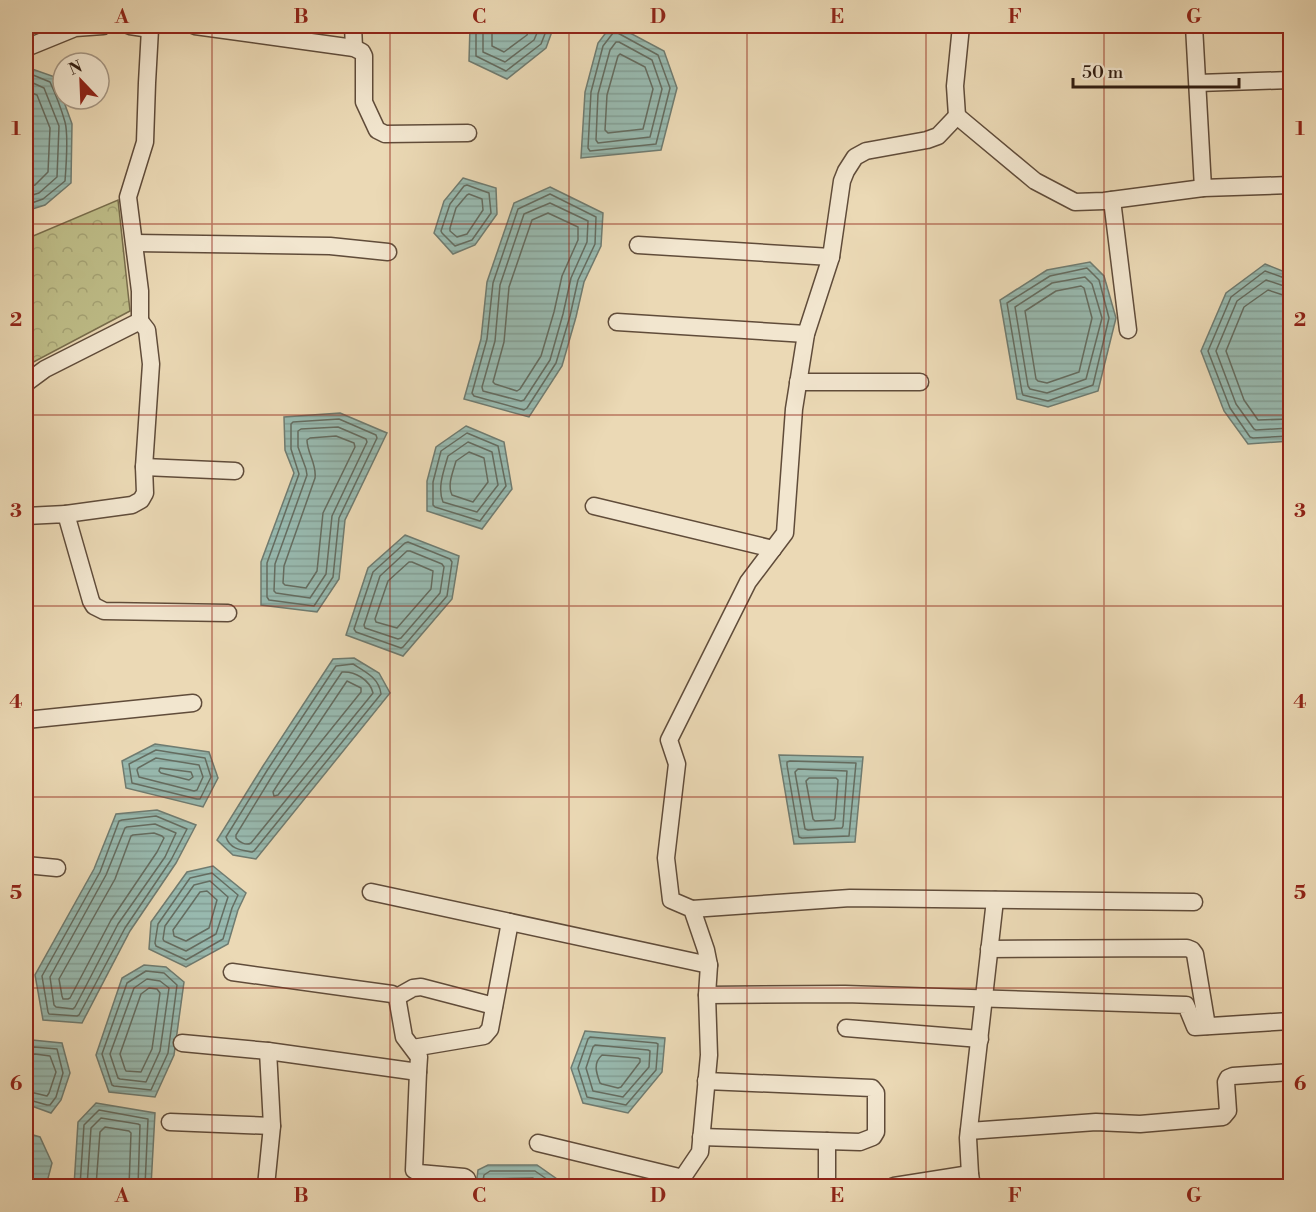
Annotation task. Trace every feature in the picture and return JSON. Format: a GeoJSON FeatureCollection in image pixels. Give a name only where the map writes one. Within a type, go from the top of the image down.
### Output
{"type":"FeatureCollection","features":[{"type":"Feature","properties":{"kind":"street"},"geometry":{"type":"LineString","coordinates":[[26,48],[75,28],[103,26]]}},
{"type":"Feature","properties":{"kind":"street"},"geometry":{"type":"LineString","coordinates":[[26,516],[66,514],[132,505],[141,500],[145,493],[144,467],[151,364],[147,330],[140,321],[140,291],[128,197],[145,142],[152,27],[130,26]]}},
{"type":"Feature","properties":{"kind":"street"},"geometry":{"type":"LineString","coordinates":[[195,26],[354,48],[362,52],[364,56],[364,102],[377,130],[385,134],[468,133]]}},
{"type":"Feature","properties":{"kind":"street"},"geometry":{"type":"LineString","coordinates":[[352,26],[354,48]]}},
{"type":"Feature","properties":{"kind":"street"},"geometry":{"type":"LineString","coordinates":[[961,26],[955,86],[957,116],[1035,182],[1075,202],[1112,200],[1203,188],[1290,185]]}},
{"type":"Feature","properties":{"kind":"street"},"geometry":{"type":"LineString","coordinates":[[1194,26],[1203,188]]}},
{"type":"Feature","properties":{"kind":"street"},"geometry":{"type":"LineString","coordinates":[[1198,83],[1290,80]]}},
{"type":"Feature","properties":{"kind":"street"},"geometry":{"type":"LineString","coordinates":[[957,116],[938,136],[866,151],[855,157],[846,171],[831,256],[806,334],[794,409],[785,532],[748,582],[669,740],[676,764],[666,858],[671,900],[692,909],[850,898],[1194,902]]}},
{"type":"Feature","properties":{"kind":"street"},"geometry":{"type":"LineString","coordinates":[[1112,200],[1128,330]]}},
{"type":"Feature","properties":{"kind":"street"},"geometry":{"type":"LineString","coordinates":[[135,243],[330,246],[388,252]]}},
{"type":"Feature","properties":{"kind":"street"},"geometry":{"type":"LineString","coordinates":[[638,245],[831,256]]}},
{"type":"Feature","properties":{"kind":"street"},"geometry":{"type":"LineString","coordinates":[[26,383],[45,369],[140,321]]}},
{"type":"Feature","properties":{"kind":"street"},"geometry":{"type":"LineString","coordinates":[[617,322],[806,334]]}},
{"type":"Feature","properties":{"kind":"street"},"geometry":{"type":"LineString","coordinates":[[798,382],[920,382]]}},
{"type":"Feature","properties":{"kind":"street"},"geometry":{"type":"LineString","coordinates":[[144,467],[235,471]]}},
{"type":"Feature","properties":{"kind":"street"},"geometry":{"type":"LineString","coordinates":[[594,507],[773,549]]}},
{"type":"Feature","properties":{"kind":"street"},"geometry":{"type":"LineString","coordinates":[[66,514],[94,606],[104,611],[228,613]]}},
{"type":"Feature","properties":{"kind":"street"},"geometry":{"type":"LineString","coordinates":[[26,720],[193,703]]}},
{"type":"Feature","properties":{"kind":"street"},"geometry":{"type":"LineString","coordinates":[[26,865],[57,868]]}},
{"type":"Feature","properties":{"kind":"street"},"geometry":{"type":"LineString","coordinates":[[371,892],[709,965]]}},
{"type":"Feature","properties":{"kind":"street"},"geometry":{"type":"LineString","coordinates":[[894,1186],[971,1180],[969,1131],[995,900]]}},
{"type":"Feature","properties":{"kind":"street"},"geometry":{"type":"LineString","coordinates":[[538,1143],[680,1182],[700,1152],[709,1055],[707,995],[709,965],[692,909]]}},
{"type":"Feature","properties":{"kind":"street"},"geometry":{"type":"LineString","coordinates":[[413,1048],[484,1036],[490,1029],[510,922]]}},
{"type":"Feature","properties":{"kind":"street"},"geometry":{"type":"LineString","coordinates":[[989,949],[1187,948],[1194,954],[1207,1026]]}},
{"type":"Feature","properties":{"kind":"street"},"geometry":{"type":"LineString","coordinates":[[232,972],[392,994],[397,997],[404,1037],[419,1057],[414,1170],[419,1173],[464,1177],[467,1179],[468,1186]]}},
{"type":"Feature","properties":{"kind":"street"},"geometry":{"type":"LineString","coordinates":[[397,997],[413,988],[421,987],[495,1006]]}},
{"type":"Feature","properties":{"kind":"street"},"geometry":{"type":"LineString","coordinates":[[707,995],[845,994],[1186,1005],[1195,1027],[1290,1022]]}},
{"type":"Feature","properties":{"kind":"street"},"geometry":{"type":"LineString","coordinates":[[846,1028],[980,1039]]}},
{"type":"Feature","properties":{"kind":"street"},"geometry":{"type":"LineString","coordinates":[[182,1043],[268,1051],[418,1072]]}},
{"type":"Feature","properties":{"kind":"street"},"geometry":{"type":"LineString","coordinates":[[266,1186],[272,1126],[268,1051]]}},
{"type":"Feature","properties":{"kind":"street"},"geometry":{"type":"LineString","coordinates":[[969,1131],[1096,1122],[1140,1124],[1224,1116],[1228,1111],[1226,1082],[1228,1078],[1290,1072]]}},
{"type":"Feature","properties":{"kind":"street"},"geometry":{"type":"LineString","coordinates":[[701,1137],[860,1142],[873,1137],[876,1132],[876,1093],[872,1088],[706,1081]]}},
{"type":"Feature","properties":{"kind":"street"},"geometry":{"type":"LineString","coordinates":[[170,1122],[272,1126]]}},
{"type":"Feature","properties":{"kind":"street"},"geometry":{"type":"LineString","coordinates":[[827,1141],[827,1186]]}},
{"type":"Feature","properties":{"kind":"green space"},"geometry":{"type":"Polygon","coordinates":[[[118,200],[130,311],[26,366],[26,239],[118,200]]]}},
{"type":"Feature","properties":{"kind":"water"},"geometry":{"type":"Polygon","coordinates":[[[470,26],[554,26],[546,48],[507,79],[469,61],[470,26]]]}},
{"type":"Feature","properties":{"kind":"water"},"geometry":{"type":"Polygon","coordinates":[[[611,26],[617,26],[664,51],[677,88],[661,150],[581,158],[585,92],[598,43],[611,26]]]}},
{"type":"Feature","properties":{"kind":"water"},"geometry":{"type":"Polygon","coordinates":[[[32,69],[51,76],[51,111],[67,111],[72,124],[71,183],[45,205],[26,211],[26,71],[32,69]]]}},
{"type":"Feature","properties":{"kind":"water"},"geometry":{"type":"Polygon","coordinates":[[[463,178],[496,188],[497,214],[475,245],[453,254],[434,233],[444,201],[463,178]]]}},
{"type":"Feature","properties":{"kind":"water"},"geometry":{"type":"Polygon","coordinates":[[[550,187],[603,213],[601,246],[584,282],[562,366],[529,417],[464,399],[481,339],[487,282],[514,203],[550,187]]]}},
{"type":"Feature","properties":{"kind":"water"},"geometry":{"type":"Polygon","coordinates":[[[1090,262],[1104,276],[1116,318],[1098,391],[1048,407],[1017,399],[1000,300],[1047,270],[1090,262]]]}},
{"type":"Feature","properties":{"kind":"water"},"geometry":{"type":"Polygon","coordinates":[[[1265,264],[1290,274],[1290,441],[1248,444],[1224,411],[1201,351],[1226,293],[1265,264]]]}},
{"type":"Feature","properties":{"kind":"water"},"geometry":{"type":"Polygon","coordinates":[[[340,413],[387,433],[345,520],[339,579],[317,612],[261,605],[261,562],[294,473],[285,450],[284,417],[340,413]]]}},
{"type":"Feature","properties":{"kind":"water"},"geometry":{"type":"Polygon","coordinates":[[[466,426],[504,442],[512,489],[482,529],[427,511],[427,481],[436,447],[466,426]]]}},
{"type":"Feature","properties":{"kind":"water"},"geometry":{"type":"Polygon","coordinates":[[[405,535],[459,556],[452,599],[403,656],[346,635],[368,568],[405,535]]]}},
{"type":"Feature","properties":{"kind":"water"},"geometry":{"type":"Polygon","coordinates":[[[354,658],[379,673],[390,693],[256,859],[233,855],[217,840],[333,659],[354,658]]]}},
{"type":"Feature","properties":{"kind":"water"},"geometry":{"type":"Polygon","coordinates":[[[155,744],[209,752],[218,778],[203,807],[126,788],[122,761],[155,744]]]}},
{"type":"Feature","properties":{"kind":"water"},"geometry":{"type":"Polygon","coordinates":[[[779,755],[863,757],[855,842],[794,844],[779,755]]]}},
{"type":"Feature","properties":{"kind":"water"},"geometry":{"type":"Polygon","coordinates":[[[157,810],[196,825],[176,863],[130,931],[82,1023],[43,1020],[35,975],[94,869],[116,814],[157,810]]]}},
{"type":"Feature","properties":{"kind":"water"},"geometry":{"type":"Polygon","coordinates":[[[213,866],[246,893],[238,910],[228,944],[186,967],[149,949],[151,922],[187,872],[213,866]]]}},
{"type":"Feature","properties":{"kind":"water"},"geometry":{"type":"Polygon","coordinates":[[[144,965],[166,967],[184,982],[174,1055],[155,1097],[109,1092],[96,1055],[122,978],[144,965]]]}},
{"type":"Feature","properties":{"kind":"water"},"geometry":{"type":"Polygon","coordinates":[[[585,1031],[665,1038],[662,1072],[628,1113],[583,1103],[571,1068],[585,1031]]]}},
{"type":"Feature","properties":{"kind":"water"},"geometry":{"type":"Polygon","coordinates":[[[32,1040],[62,1043],[70,1073],[61,1100],[51,1113],[26,1104],[26,1044],[32,1040]]]}},
{"type":"Feature","properties":{"kind":"water"},"geometry":{"type":"Polygon","coordinates":[[[96,1103],[155,1113],[151,1186],[74,1186],[78,1122],[96,1103]]]}},
{"type":"Feature","properties":{"kind":"water"},"geometry":{"type":"Polygon","coordinates":[[[26,1133],[40,1137],[52,1163],[46,1186],[26,1186],[26,1133]]]}},
{"type":"Feature","properties":{"kind":"water"},"geometry":{"type":"Polygon","coordinates":[[[488,1165],[537,1165],[567,1186],[476,1186],[478,1170],[488,1165]]]}}]}
